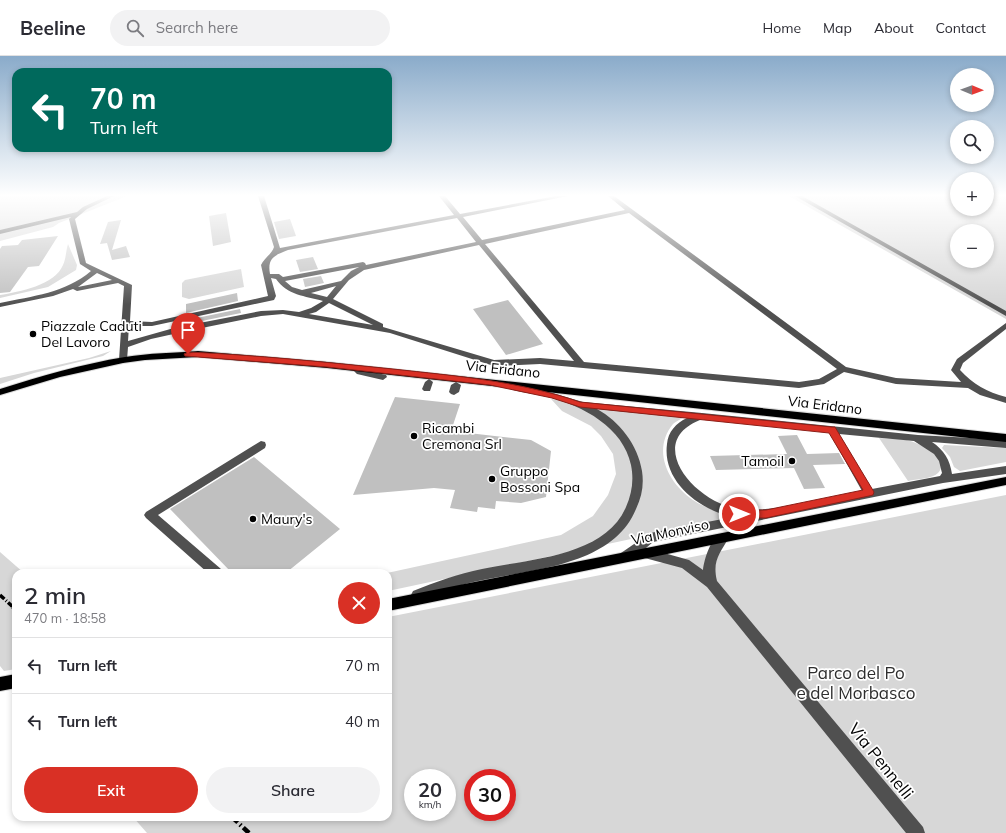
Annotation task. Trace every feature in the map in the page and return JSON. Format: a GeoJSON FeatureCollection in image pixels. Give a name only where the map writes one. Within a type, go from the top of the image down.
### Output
{"type":"FeatureCollection","features":[{"type":"Feature","properties":{"kind":"main road","name":"Via Eridano"},"geometry":{"type":"LineString","coordinates":[[0,392],[58,374],[123,360],[145,357],[198,354],[490,382],[1006,438]]}},
{"type":"Feature","properties":{"kind":"main road","name":"Via Monviso"},"geometry":{"type":"LineString","coordinates":[[392,604],[1006,481]]}},
{"type":"Feature","properties":{"kind":"main road"},"geometry":{"type":"LineString","coordinates":[[0,684],[12,682]]}},
{"type":"Feature","properties":{"kind":"street"},"geometry":{"type":"LineString","coordinates":[[75,232],[82,264],[128,286],[123,360]]}},
{"type":"Feature","properties":{"kind":"street"},"geometry":{"type":"LineString","coordinates":[[272,232],[277,247],[276,252]]}},
{"type":"Feature","properties":{"kind":"street"},"geometry":{"type":"LineString","coordinates":[[126,324],[152,324],[267,299],[272,296],[265,265],[266,260],[276,252],[286,248],[371,232]]}},
{"type":"Feature","properties":{"kind":"street"},"geometry":{"type":"LineString","coordinates":[[472,232],[582,365]]}},
{"type":"Feature","properties":{"kind":"street"},"geometry":{"type":"LineString","coordinates":[[300,314],[311,312],[329,300],[351,274],[362,268],[397,262],[531,232]]}},
{"type":"Feature","properties":{"kind":"street"},"geometry":{"type":"LineString","coordinates":[[659,232],[843,369],[896,381],[967,385]]}},
{"type":"Feature","properties":{"kind":"street"},"geometry":{"type":"LineString","coordinates":[[862,232],[1006,314]]}},
{"type":"Feature","properties":{"kind":"street"},"geometry":{"type":"LineString","coordinates":[[281,280],[362,264],[397,262]]}},
{"type":"Feature","properties":{"kind":"street"},"geometry":{"type":"LineString","coordinates":[[64,292],[85,281],[95,271]]}},
{"type":"Feature","properties":{"kind":"street"},"geometry":{"type":"LineString","coordinates":[[267,276],[278,275],[284,286],[329,300],[391,331]]}},
{"type":"Feature","properties":{"kind":"street"},"geometry":{"type":"LineString","coordinates":[[0,305],[118,281]]}},
{"type":"Feature","properties":{"kind":"street"},"geometry":{"type":"LineString","coordinates":[[301,292],[345,282]]}},
{"type":"Feature","properties":{"kind":"street"},"geometry":{"type":"LineString","coordinates":[[124,346],[156,335],[267,312],[283,312],[391,331],[494,363],[540,361],[799,385],[821,382],[843,369]]}},
{"type":"Feature","properties":{"kind":"street"},"geometry":{"type":"LineString","coordinates":[[1006,325],[960,361],[955,370],[967,385],[986,395],[1006,400]]}},
{"type":"Feature","properties":{"kind":"street"},"geometry":{"type":"LineString","coordinates":[[355,368],[360,372],[383,377]]}},
{"type":"Feature","properties":{"kind":"street"},"geometry":{"type":"LineString","coordinates":[[490,382],[554,396],[580,404],[916,438],[1006,444]]}},
{"type":"Feature","properties":{"kind":"street"},"geometry":{"type":"LineString","coordinates":[[392,604],[462,579],[571,556],[606,540],[621,525],[633,509],[637,491],[638,472],[634,455],[627,442],[610,422],[580,404]]}},
{"type":"Feature","properties":{"kind":"street"},"geometry":{"type":"LineString","coordinates":[[702,416],[687,422],[680,427],[673,437],[670,447],[675,471],[694,493],[719,508],[739,514],[766,514]]}},
{"type":"Feature","properties":{"kind":"street"},"geometry":{"type":"LineString","coordinates":[[832,430],[869,492]]}},
{"type":"Feature","properties":{"kind":"street"},"geometry":{"type":"LineString","coordinates":[[916,438],[932,447],[942,456],[947,474],[943,479]]}},
{"type":"Feature","properties":{"kind":"street"},"geometry":{"type":"LineString","coordinates":[[212,569],[150,515],[261,445]]}},
{"type":"Feature","properties":{"kind":"street"},"geometry":{"type":"LineString","coordinates":[[625,557],[650,538],[869,492],[1006,470]]}},
{"type":"Feature","properties":{"kind":"street"},"geometry":{"type":"LineString","coordinates":[[711,583],[708,572],[709,562],[713,549],[723,537]]}},
{"type":"Feature","properties":{"kind":"street","name":"Via Pennelli"},"geometry":{"type":"LineString","coordinates":[[645,553],[685,564],[711,583],[917,833]]}},
{"type":"Feature","properties":{"kind":"green space"},"geometry":{"type":"Polygon","coordinates":[[[0,232],[33,232],[0,241],[0,232]]]}},
{"type":"Feature","properties":{"kind":"green space"},"geometry":{"type":"Polygon","coordinates":[[[853,232],[950,232],[950,268],[994,268],[994,232],[1006,232],[1006,319],[853,232]]]}},
{"type":"Feature","properties":{"kind":"green space"},"geometry":{"type":"Polygon","coordinates":[[[68,244],[77,265],[76,270],[48,287],[0,298],[0,295],[17,292],[36,286],[52,278],[59,272],[63,265],[68,244]]]}},
{"type":"Feature","properties":{"kind":"green space"},"geometry":{"type":"Polygon","coordinates":[[[241,269],[244,287],[189,299],[182,297],[182,283],[185,280],[241,269]]]}},
{"type":"Feature","properties":{"kind":"green space"},"geometry":{"type":"Polygon","coordinates":[[[111,351],[103,356],[34,373],[0,384],[0,378],[89,358],[111,351]]]}},
{"type":"Feature","properties":{"kind":"green space"},"geometry":{"type":"Polygon","coordinates":[[[551,399],[686,416],[673,424],[663,445],[663,456],[670,476],[684,493],[693,500],[715,511],[739,516],[392,590],[392,572],[561,535],[593,516],[608,495],[616,474],[613,454],[601,436],[591,426],[562,411],[551,399]]]}},
{"type":"Feature","properties":{"kind":"green space"},"geometry":{"type":"Polygon","coordinates":[[[879,438],[906,440],[921,445],[938,458],[941,463],[941,468],[935,475],[908,481],[879,438]]]}},
{"type":"Feature","properties":{"kind":"green space"},"geometry":{"type":"Polygon","coordinates":[[[944,445],[1006,448],[1006,462],[960,471],[954,467],[950,457],[942,448],[944,445]]]}},
{"type":"Feature","properties":{"kind":"green space","name":"Parco del Po e del Morbasco"},"geometry":{"type":"Polygon","coordinates":[[[1006,495],[1006,833],[147,833],[136,821],[392,821],[392,616],[1006,495]]]}},
{"type":"Feature","properties":{"kind":"green space"},"geometry":{"type":"Polygon","coordinates":[[[0,552],[19,569],[12,569],[12,670],[4,671],[0,666],[0,552]]]}},
{"type":"Feature","properties":{"kind":"building"},"geometry":{"type":"Polygon","coordinates":[[[104,232],[117,232],[112,250],[126,246],[130,257],[112,260],[107,243],[100,244],[104,232]]]}},
{"type":"Feature","properties":{"kind":"building"},"geometry":{"type":"Polygon","coordinates":[[[211,232],[229,232],[231,242],[213,246],[211,232]]]}},
{"type":"Feature","properties":{"kind":"building"},"geometry":{"type":"Polygon","coordinates":[[[277,232],[295,232],[296,236],[279,239],[277,232]]]}},
{"type":"Feature","properties":{"kind":"building"},"geometry":{"type":"Polygon","coordinates":[[[58,236],[39,266],[28,267],[10,292],[0,293],[0,249],[2,246],[18,245],[22,240],[58,236]]]}},
{"type":"Feature","properties":{"kind":"building"},"geometry":{"type":"Polygon","coordinates":[[[313,257],[318,269],[300,272],[296,260],[313,257]]]}},
{"type":"Feature","properties":{"kind":"building"},"geometry":{"type":"Polygon","coordinates":[[[321,276],[324,283],[305,287],[303,279],[321,276]]]}},
{"type":"Feature","properties":{"kind":"building"},"geometry":{"type":"Polygon","coordinates":[[[237,293],[238,301],[186,313],[186,304],[237,293]]]}},
{"type":"Feature","properties":{"kind":"building"},"geometry":{"type":"Polygon","coordinates":[[[508,300],[543,344],[506,355],[473,309],[508,300]]]}},
{"type":"Feature","properties":{"kind":"building"},"geometry":{"type":"Polygon","coordinates":[[[240,309],[241,313],[187,324],[187,320],[240,309]]]}},
{"type":"Feature","properties":{"kind":"building"},"geometry":{"type":"Polygon","coordinates":[[[395,397],[460,404],[451,431],[531,440],[551,451],[546,497],[521,503],[496,501],[495,509],[478,507],[477,512],[450,508],[455,490],[434,488],[353,495],[395,397]]]}},
{"type":"Feature","properties":{"kind":"building"},"geometry":{"type":"Polygon","coordinates":[[[797,435],[807,454],[839,453],[845,464],[813,465],[825,488],[804,489],[794,468],[716,470],[710,456],[787,454],[778,436],[797,435]]]}},
{"type":"Feature","properties":{"kind":"building","name":"Maury's"},"geometry":{"type":"Polygon","coordinates":[[[254,457],[340,529],[291,569],[228,569],[170,509],[254,457]]]}},
{"type":"Feature","properties":{"kind":"railway"},"geometry":{"type":"LineString","coordinates":[[0,595],[12,606]]}},
{"type":"Feature","properties":{"kind":"railway"},"geometry":{"type":"LineString","coordinates":[[236,821],[249,833]]}},
{"type":"Feature","properties":{"kind":"place","name":"Piazzale Caduti Del Lavoro"},"geometry":{"type":"Point","coordinates":[33,334]}},
{"type":"Feature","properties":{"kind":"place","name":"Ricambi Cremona Srl"},"geometry":{"type":"Point","coordinates":[414,436]}},
{"type":"Feature","properties":{"kind":"place","name":"Tamoil"},"geometry":{"type":"Point","coordinates":[792,461]}},
{"type":"Feature","properties":{"kind":"place","name":"Gruppo Bossoni Spa"},"geometry":{"type":"Point","coordinates":[492,479]}},
{"type":"Feature","properties":{"kind":"place","name":"Maury's"},"geometry":{"type":"Point","coordinates":[253,519]}},
{"type":"Feature","properties":{"kind":"route"},"geometry":{"type":"LineString","coordinates":[[188,354],[241,357],[490,382],[534,391],[580,404],[832,430],[869,492],[766,514],[739,514]]}}]}
